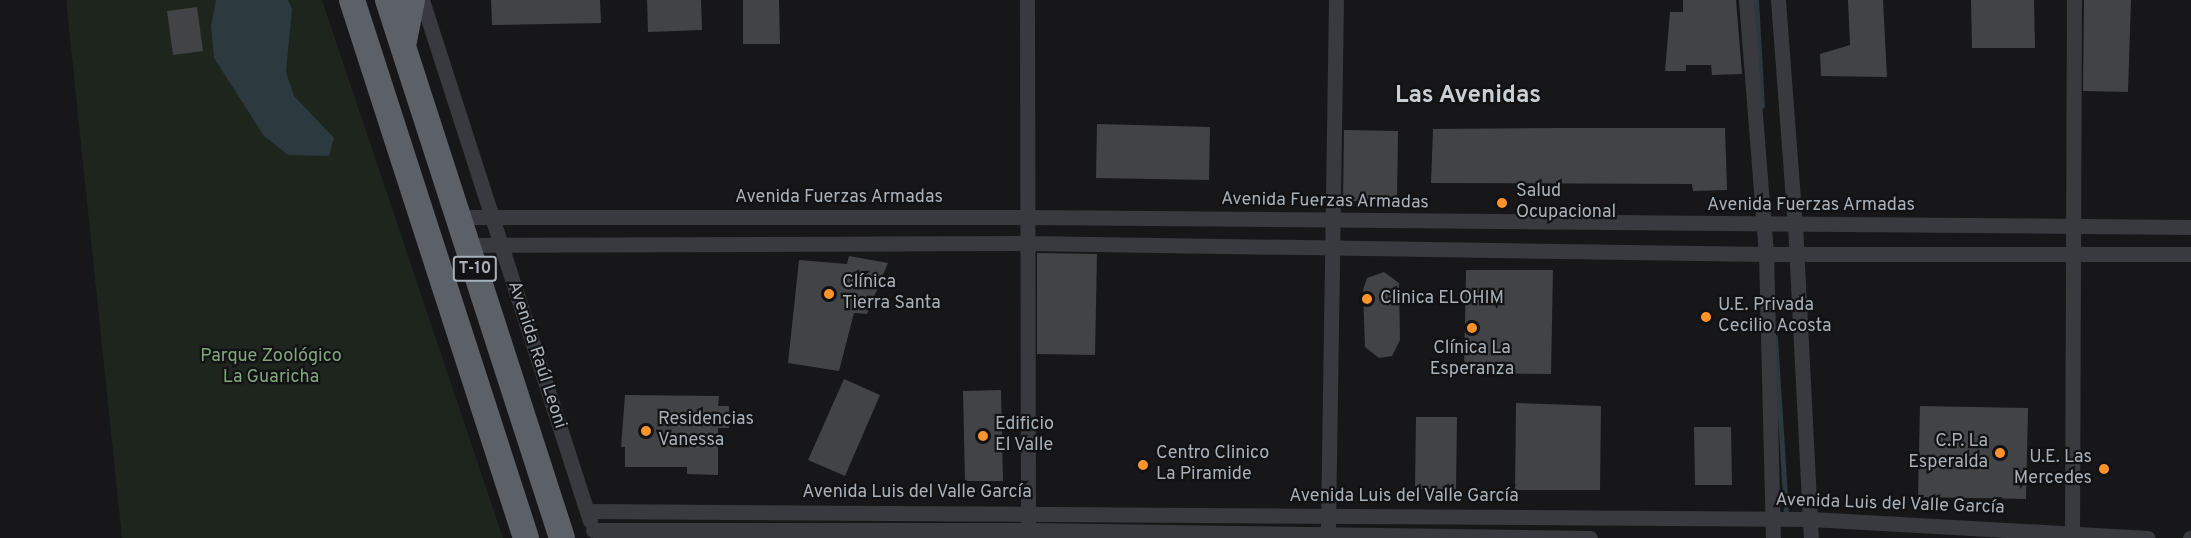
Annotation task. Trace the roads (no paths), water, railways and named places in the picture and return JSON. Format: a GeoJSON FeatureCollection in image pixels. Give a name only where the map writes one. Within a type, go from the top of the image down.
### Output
{"type":"FeatureCollection","features":[{"type":"Feature","properties":{"kind":"highway","name":"T-10"},"geometry":{"type":"LineString","coordinates":[[352,0],[526,538]]}},
{"type":"Feature","properties":{"kind":"highway","name":"Avenida Raúl Leoni"},"geometry":{"type":"LineString","coordinates":[[388,0],[562,538]]}},
{"type":"Feature","properties":{"kind":"highway"},"geometry":{"type":"LineString","coordinates":[[403,47],[412,0]]}},
{"type":"Feature","properties":{"kind":"street","name":"Avenida Raúl Leoni"},"geometry":{"type":"LineString","coordinates":[[422,0],[595,534]]}},
{"type":"Feature","properties":{"kind":"street"},"geometry":{"type":"LineString","coordinates":[[1027,0],[1027,534]]}},
{"type":"Feature","properties":{"kind":"street"},"geometry":{"type":"LineString","coordinates":[[1328,537],[1335,222],[1336,0]]}},
{"type":"Feature","properties":{"kind":"street"},"geometry":{"type":"LineString","coordinates":[[1746,0],[1767,253],[1773,538]]}},
{"type":"Feature","properties":{"kind":"street"},"geometry":{"type":"LineString","coordinates":[[1779,0],[1811,538]]}},
{"type":"Feature","properties":{"kind":"street"},"geometry":{"type":"LineString","coordinates":[[2072,535],[2074,0]]}},
{"type":"Feature","properties":{"kind":"street","name":"Avenida Fuerzas Armadas"},"geometry":{"type":"LineString","coordinates":[[458,217],[1027,217],[1765,226],[2191,227]]}},
{"type":"Feature","properties":{"kind":"street"},"geometry":{"type":"LineString","coordinates":[[467,245],[1026,243],[1795,254],[2191,254]]}},
{"type":"Feature","properties":{"kind":"street","name":"Avenida Luis del Valle García"},"geometry":{"type":"LineString","coordinates":[[587,511],[1810,519],[2147,538]]}},
{"type":"Feature","properties":{"kind":"street","name":"Avenida Luis del Valle García"},"geometry":{"type":"LineString","coordinates":[[595,534],[1590,538]]}},
{"type":"Feature","properties":{"kind":"waterway"},"geometry":{"type":"LineString","coordinates":[[1756,0],[1762,106]]}},
{"type":"Feature","properties":{"kind":"waterway"},"geometry":{"type":"LineString","coordinates":[[1775,337],[1786,512]]}},
{"type":"Feature","properties":{"kind":"place","name":"Salud Ocupacional"},"geometry":{"type":"Point","coordinates":[1502,203]}},
{"type":"Feature","properties":{"kind":"place","name":"Clínica Tierra Santa"},"geometry":{"type":"Point","coordinates":[829,294]}},
{"type":"Feature","properties":{"kind":"place","name":"Clinica ELOHIM"},"geometry":{"type":"Point","coordinates":[1367,299]}},
{"type":"Feature","properties":{"kind":"place","name":"U.E. Privada Cecilio Acosta"},"geometry":{"type":"Point","coordinates":[1706,317]}},
{"type":"Feature","properties":{"kind":"place","name":"Clínica La Esperanza"},"geometry":{"type":"Point","coordinates":[1472,328]}},
{"type":"Feature","properties":{"kind":"place","name":"Residencias Vanessa"},"geometry":{"type":"Point","coordinates":[646,431]}},
{"type":"Feature","properties":{"kind":"place","name":"Edificio El Valle"},"geometry":{"type":"Point","coordinates":[983,436]}},
{"type":"Feature","properties":{"kind":"place","name":"C.P. La Esperalda"},"geometry":{"type":"Point","coordinates":[2000,453]}},
{"type":"Feature","properties":{"kind":"place","name":"Centro Clinico La Piramide"},"geometry":{"type":"Point","coordinates":[1143,465]}},
{"type":"Feature","properties":{"kind":"place","name":"U.E. Las Mercedes"},"geometry":{"type":"Point","coordinates":[2104,469]}},
{"type":"Feature","properties":{"kind":"district","name":"Las Avenidas"},"geometry":{"type":"Point","coordinates":[1468,97]}},
{"type":"Feature","properties":{"kind":"park label","name":"Parque Zoológico La Guaricha"},"geometry":{"type":"Point","coordinates":[271,368]}}]}
